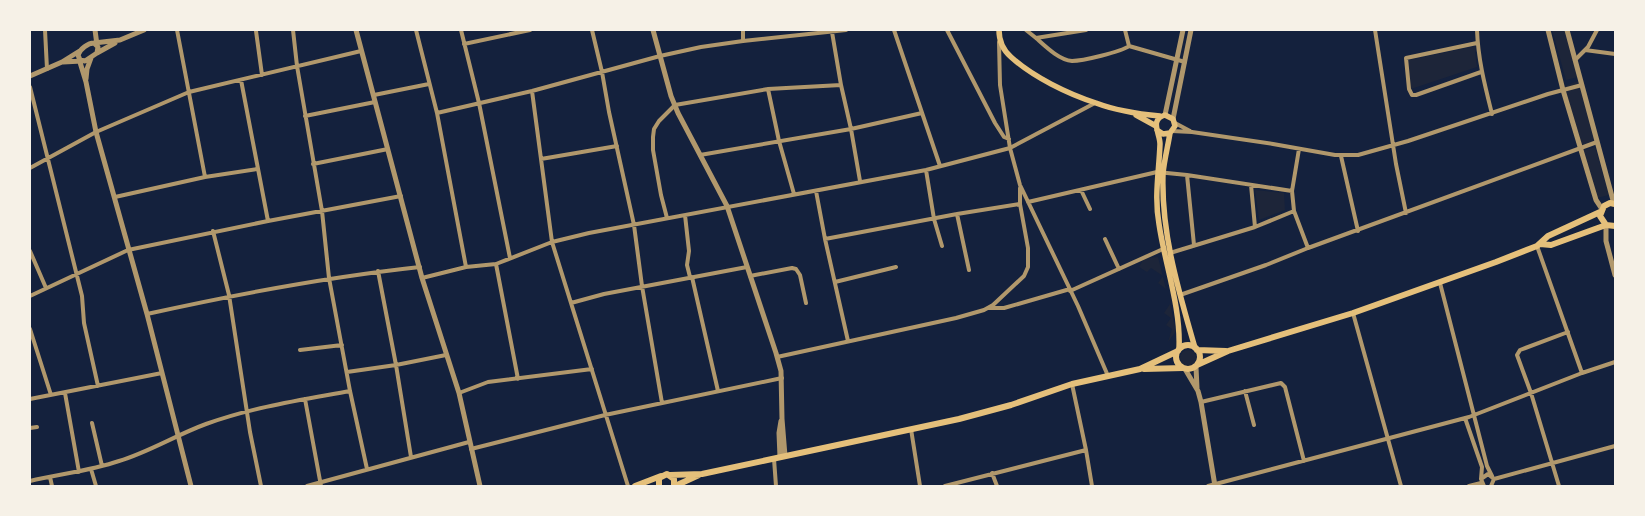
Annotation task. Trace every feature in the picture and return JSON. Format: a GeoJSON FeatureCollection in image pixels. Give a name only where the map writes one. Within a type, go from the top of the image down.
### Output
{"type":"FeatureCollection","features":[{"type":"Feature","properties":{"kind":"main road"},"geometry":{"type":"LineString","coordinates":[[999,30],[1002,45],[1010,57],[1049,82],[1095,103],[1132,113],[1162,116],[1174,121],[1160,172]]}},
{"type":"Feature","properties":{"kind":"main road"},"geometry":{"type":"LineString","coordinates":[[1132,113],[1163,134],[1171,132]]}},
{"type":"Feature","properties":{"kind":"main road"},"geometry":{"type":"LineString","coordinates":[[1162,116],[1157,119],[1156,128],[1160,146],[1157,214],[1166,252],[1179,327],[1179,350],[1176,362],[1184,369]]}},
{"type":"Feature","properties":{"kind":"main road"},"geometry":{"type":"LineString","coordinates":[[1539,245],[1548,236],[1601,211],[1607,204],[1614,204]]}},
{"type":"Feature","properties":{"kind":"main road"},"geometry":{"type":"LineString","coordinates":[[1601,211],[1601,220],[1606,226]]}},
{"type":"Feature","properties":{"kind":"main road"},"geometry":{"type":"LineString","coordinates":[[1140,369],[1190,369],[1228,351],[1352,313],[1440,283],[1539,245],[1551,245],[1606,226],[1615,226]]}},
{"type":"Feature","properties":{"kind":"main road"},"geometry":{"type":"LineString","coordinates":[[1166,252],[1200,357],[1196,366]]}},
{"type":"Feature","properties":{"kind":"main road"},"geometry":{"type":"LineString","coordinates":[[635,486],[661,476],[702,474],[911,429],[1011,405],[1072,384],[1140,369],[1187,345],[1196,349],[1228,351]]}},
{"type":"Feature","properties":{"kind":"main road"},"geometry":{"type":"LineString","coordinates":[[670,475],[674,479],[675,486],[702,474]]}},
{"type":"Feature","properties":{"kind":"main road"},"geometry":{"type":"LineString","coordinates":[[659,486],[658,481],[661,476]]}},
{"type":"Feature","properties":{"kind":"street"},"geometry":{"type":"LineString","coordinates":[[45,30],[47,69]]}},
{"type":"Feature","properties":{"kind":"street"},"geometry":{"type":"LineString","coordinates":[[62,62],[92,57],[120,40],[144,30]]}},
{"type":"Feature","properties":{"kind":"street"},"geometry":{"type":"LineString","coordinates":[[176,30],[205,178]]}},
{"type":"Feature","properties":{"kind":"street"},"geometry":{"type":"LineString","coordinates":[[293,30],[305,116],[322,211],[329,278],[367,469]]}},
{"type":"Feature","properties":{"kind":"street"},"geometry":{"type":"LineString","coordinates":[[356,30],[422,278],[459,393],[480,486]]}},
{"type":"Feature","properties":{"kind":"street"},"geometry":{"type":"LineString","coordinates":[[416,30],[437,113],[466,268]]}},
{"type":"Feature","properties":{"kind":"street"},"geometry":{"type":"LineString","coordinates":[[461,30],[479,104],[510,258]]}},
{"type":"Feature","properties":{"kind":"street"},"geometry":{"type":"LineString","coordinates":[[464,44],[530,30]]}},
{"type":"Feature","properties":{"kind":"street"},"geometry":{"type":"LineString","coordinates":[[592,30],[634,225],[642,286],[662,403]]}},
{"type":"Feature","properties":{"kind":"street"},"geometry":{"type":"LineString","coordinates":[[653,30],[675,105],[727,206],[777,358],[782,378],[782,418],[776,486]]}},
{"type":"Feature","properties":{"kind":"street"},"geometry":{"type":"LineString","coordinates":[[743,30],[744,41]]}},
{"type":"Feature","properties":{"kind":"street"},"geometry":{"type":"LineString","coordinates":[[437,113],[532,91],[660,56],[702,47],[846,30]]}},
{"type":"Feature","properties":{"kind":"street"},"geometry":{"type":"LineString","coordinates":[[894,30],[940,166]]}},
{"type":"Feature","properties":{"kind":"street"},"geometry":{"type":"LineString","coordinates":[[947,30],[997,128],[1004,137],[1009,139]]}},
{"type":"Feature","properties":{"kind":"street"},"geometry":{"type":"LineString","coordinates":[[1026,30],[1052,52],[1073,61],[1117,52],[1129,46],[1185,62]]}},
{"type":"Feature","properties":{"kind":"street"},"geometry":{"type":"LineString","coordinates":[[1036,38],[1086,30]]}},
{"type":"Feature","properties":{"kind":"street"},"geometry":{"type":"LineString","coordinates":[[1125,30],[1129,46]]}},
{"type":"Feature","properties":{"kind":"street"},"geometry":{"type":"LineString","coordinates":[[1162,116],[1177,60],[1182,30]]}},
{"type":"Feature","properties":{"kind":"street"},"geometry":{"type":"LineString","coordinates":[[1191,30],[1174,121],[1192,132]]}},
{"type":"Feature","properties":{"kind":"street"},"geometry":{"type":"LineString","coordinates":[[1375,30],[1406,213]]}},
{"type":"Feature","properties":{"kind":"street"},"geometry":{"type":"LineString","coordinates":[[1477,30],[1481,72],[1492,114]]}},
{"type":"Feature","properties":{"kind":"street"},"geometry":{"type":"LineString","coordinates":[[1548,30],[1563,90],[1601,211]]}},
{"type":"Feature","properties":{"kind":"street"},"geometry":{"type":"LineString","coordinates":[[1567,30],[1614,204]]}},
{"type":"Feature","properties":{"kind":"street"},"geometry":{"type":"LineString","coordinates":[[1575,60],[1585,50],[1597,30]]}},
{"type":"Feature","properties":{"kind":"street"},"geometry":{"type":"LineString","coordinates":[[256,31],[262,75]]}},
{"type":"Feature","properties":{"kind":"street"},"geometry":{"type":"LineString","coordinates":[[95,32],[97,53]]}},
{"type":"Feature","properties":{"kind":"street"},"geometry":{"type":"LineString","coordinates":[[832,32],[860,182]]}},
{"type":"Feature","properties":{"kind":"street"},"geometry":{"type":"LineString","coordinates":[[999,37],[1000,85],[1010,148],[1020,185],[1070,290],[1108,377]]}},
{"type":"Feature","properties":{"kind":"street"},"geometry":{"type":"LineString","coordinates":[[30,76],[62,62],[79,51],[95,44],[120,40]]}},
{"type":"Feature","properties":{"kind":"street"},"geometry":{"type":"LineString","coordinates":[[1478,43],[1406,58],[1409,90],[1412,95],[1481,72]]}},
{"type":"Feature","properties":{"kind":"street"},"geometry":{"type":"LineString","coordinates":[[1585,50],[1615,54]]}},
{"type":"Feature","properties":{"kind":"street"},"geometry":{"type":"LineString","coordinates":[[79,51],[96,132],[147,314],[191,486]]}},
{"type":"Feature","properties":{"kind":"street"},"geometry":{"type":"LineString","coordinates":[[30,168],[96,132],[189,92],[361,51]]}},
{"type":"Feature","properties":{"kind":"street"},"geometry":{"type":"LineString","coordinates":[[86,82],[87,69],[92,57]]}},
{"type":"Feature","properties":{"kind":"street"},"geometry":{"type":"LineString","coordinates":[[241,80],[268,221]]}},
{"type":"Feature","properties":{"kind":"street"},"geometry":{"type":"LineString","coordinates":[[374,95],[429,84]]}},
{"type":"Feature","properties":{"kind":"street"},"geometry":{"type":"LineString","coordinates":[[666,218],[660,195],[653,150],[653,137],[654,129],[659,121],[675,105],[768,89],[841,85]]}},
{"type":"Feature","properties":{"kind":"street"},"geometry":{"type":"LineString","coordinates":[[1171,132],[1192,132],[1341,156],[1371,152],[1408,142],[1582,85]]}},
{"type":"Feature","properties":{"kind":"street"},"geometry":{"type":"LineString","coordinates":[[30,87],[82,296],[86,335],[98,386]]}},
{"type":"Feature","properties":{"kind":"street"},"geometry":{"type":"LineString","coordinates":[[768,89],[779,141],[794,194]]}},
{"type":"Feature","properties":{"kind":"street"},"geometry":{"type":"LineString","coordinates":[[532,91],[552,242],[628,486]]}},
{"type":"Feature","properties":{"kind":"street"},"geometry":{"type":"LineString","coordinates":[[305,116],[375,102]]}},
{"type":"Feature","properties":{"kind":"street"},"geometry":{"type":"LineString","coordinates":[[422,278],[466,268],[496,264],[552,242],[589,233],[926,170],[1010,148],[1095,103]]}},
{"type":"Feature","properties":{"kind":"street"},"geometry":{"type":"LineString","coordinates":[[700,155],[851,130],[922,113]]}},
{"type":"Feature","properties":{"kind":"street"},"geometry":{"type":"LineString","coordinates":[[1173,297],[1266,266],[1308,248],[1597,142]]}},
{"type":"Feature","properties":{"kind":"street"},"geometry":{"type":"LineString","coordinates":[[540,159],[617,146]]}},
{"type":"Feature","properties":{"kind":"street"},"geometry":{"type":"LineString","coordinates":[[313,164],[388,149]]}},
{"type":"Feature","properties":{"kind":"street"},"geometry":{"type":"LineString","coordinates":[[1300,149],[1292,191],[1294,211],[1308,248]]}},
{"type":"Feature","properties":{"kind":"street"},"geometry":{"type":"LineString","coordinates":[[1341,156],[1358,231]]}},
{"type":"Feature","properties":{"kind":"street"},"geometry":{"type":"LineString","coordinates":[[114,198],[205,178],[257,169]]}},
{"type":"Feature","properties":{"kind":"street"},"geometry":{"type":"LineString","coordinates":[[926,170],[934,218],[942,246]]}},
{"type":"Feature","properties":{"kind":"street"},"geometry":{"type":"LineString","coordinates":[[1028,202],[1160,172],[1292,191]]}},
{"type":"Feature","properties":{"kind":"street"},"geometry":{"type":"LineString","coordinates":[[1187,175],[1194,245]]}},
{"type":"Feature","properties":{"kind":"street"},"geometry":{"type":"LineString","coordinates":[[777,358],[956,318],[993,305],[1024,276],[1028,267],[1028,248],[1020,204],[1020,185]]}},
{"type":"Feature","properties":{"kind":"street"},"geometry":{"type":"LineString","coordinates":[[1251,185],[1255,227]]}},
{"type":"Feature","properties":{"kind":"street"},"geometry":{"type":"LineString","coordinates":[[1081,190],[1090,209]]}},
{"type":"Feature","properties":{"kind":"street"},"geometry":{"type":"LineString","coordinates":[[816,191],[848,341]]}},
{"type":"Feature","properties":{"kind":"street"},"geometry":{"type":"LineString","coordinates":[[30,296],[128,250],[213,231],[401,196]]}},
{"type":"Feature","properties":{"kind":"street"},"geometry":{"type":"LineString","coordinates":[[825,239],[1020,204]]}},
{"type":"Feature","properties":{"kind":"street"},"geometry":{"type":"LineString","coordinates":[[987,308],[1004,308],[1070,290],[1166,252],[1255,227],[1294,211]]}},
{"type":"Feature","properties":{"kind":"street"},"geometry":{"type":"LineString","coordinates":[[957,214],[969,270]]}},
{"type":"Feature","properties":{"kind":"street"},"geometry":{"type":"LineString","coordinates":[[685,215],[689,251],[688,265],[718,391]]}},
{"type":"Feature","properties":{"kind":"street"},"geometry":{"type":"LineString","coordinates":[[1606,226],[1606,241],[1615,275]]}},
{"type":"Feature","properties":{"kind":"street"},"geometry":{"type":"LineString","coordinates":[[213,231],[229,295],[261,486]]}},
{"type":"Feature","properties":{"kind":"street"},"geometry":{"type":"LineString","coordinates":[[1105,239],[1119,269]]}},
{"type":"Feature","properties":{"kind":"street"},"geometry":{"type":"LineString","coordinates":[[1539,245],[1582,373]]}},
{"type":"Feature","properties":{"kind":"street"},"geometry":{"type":"LineString","coordinates":[[30,251],[46,288]]}},
{"type":"Feature","properties":{"kind":"street"},"geometry":{"type":"LineString","coordinates":[[496,264],[518,379]]}},
{"type":"Feature","properties":{"kind":"street"},"geometry":{"type":"LineString","coordinates":[[147,314],[229,295],[329,278],[420,267]]}},
{"type":"Feature","properties":{"kind":"street"},"geometry":{"type":"LineString","coordinates":[[571,303],[642,286],[747,267]]}},
{"type":"Feature","properties":{"kind":"street"},"geometry":{"type":"LineString","coordinates":[[835,282],[896,267]]}},
{"type":"Feature","properties":{"kind":"street"},"geometry":{"type":"LineString","coordinates":[[750,276],[792,268],[796,269],[800,275],[806,303]]}},
{"type":"Feature","properties":{"kind":"street"},"geometry":{"type":"LineString","coordinates":[[378,271],[396,365],[410,457]]}},
{"type":"Feature","properties":{"kind":"street"},"geometry":{"type":"LineString","coordinates":[[1440,283],[1469,417],[1482,467],[1482,482]]}},
{"type":"Feature","properties":{"kind":"street"},"geometry":{"type":"LineString","coordinates":[[1352,313],[1401,486]]}},
{"type":"Feature","properties":{"kind":"street"},"geometry":{"type":"LineString","coordinates":[[30,328],[51,395]]}},
{"type":"Feature","properties":{"kind":"street"},"geometry":{"type":"LineString","coordinates":[[1559,486],[1532,393],[1517,359],[1520,350],[1568,332]]}},
{"type":"Feature","properties":{"kind":"street"},"geometry":{"type":"LineString","coordinates":[[300,350],[342,345]]}},
{"type":"Feature","properties":{"kind":"street"},"geometry":{"type":"LineString","coordinates":[[347,372],[446,355]]}},
{"type":"Feature","properties":{"kind":"street"},"geometry":{"type":"LineString","coordinates":[[1208,486],[1469,417],[1615,362]]}},
{"type":"Feature","properties":{"kind":"street"},"geometry":{"type":"LineString","coordinates":[[1196,366],[1198,391],[1215,485]]}},
{"type":"Feature","properties":{"kind":"street"},"geometry":{"type":"LineString","coordinates":[[459,393],[488,382],[592,369]]}},
{"type":"Feature","properties":{"kind":"street"},"geometry":{"type":"LineString","coordinates":[[1184,369],[1198,391]]}},
{"type":"Feature","properties":{"kind":"street"},"geometry":{"type":"LineString","coordinates":[[30,399],[162,373]]}},
{"type":"Feature","properties":{"kind":"street"},"geometry":{"type":"LineString","coordinates":[[471,449],[605,415],[782,378]]}},
{"type":"Feature","properties":{"kind":"street"},"geometry":{"type":"LineString","coordinates":[[1201,402],[1278,382],[1283,385],[1304,461]]}},
{"type":"Feature","properties":{"kind":"street"},"geometry":{"type":"LineString","coordinates":[[1072,384],[1092,486]]}},
{"type":"Feature","properties":{"kind":"street"},"geometry":{"type":"LineString","coordinates":[[30,481],[80,472],[133,457],[177,435],[247,410],[350,391]]}},
{"type":"Feature","properties":{"kind":"street"},"geometry":{"type":"LineString","coordinates":[[1245,391],[1254,425]]}},
{"type":"Feature","properties":{"kind":"street"},"geometry":{"type":"LineString","coordinates":[[65,393],[80,472]]}},
{"type":"Feature","properties":{"kind":"street"},"geometry":{"type":"LineString","coordinates":[[305,399],[321,484]]}},
{"type":"Feature","properties":{"kind":"street"},"geometry":{"type":"LineString","coordinates":[[1469,417],[1493,482]]}},
{"type":"Feature","properties":{"kind":"street"},"geometry":{"type":"LineString","coordinates":[[92,423],[102,466]]}},
{"type":"Feature","properties":{"kind":"street"},"geometry":{"type":"LineString","coordinates":[[30,428],[37,427]]}},
{"type":"Feature","properties":{"kind":"street"},"geometry":{"type":"LineString","coordinates":[[911,429],[920,486]]}},
{"type":"Feature","properties":{"kind":"street"},"geometry":{"type":"LineString","coordinates":[[307,486],[321,484],[367,469],[470,442]]}},
{"type":"Feature","properties":{"kind":"street"},"geometry":{"type":"LineString","coordinates":[[1493,482],[1615,446]]}},
{"type":"Feature","properties":{"kind":"street"},"geometry":{"type":"LineString","coordinates":[[945,486],[1086,450]]}},
{"type":"Feature","properties":{"kind":"street"},"geometry":{"type":"LineString","coordinates":[[91,469],[96,486]]}},
{"type":"Feature","properties":{"kind":"street"},"geometry":{"type":"LineString","coordinates":[[992,473],[996,486]]}},
{"type":"Feature","properties":{"kind":"street"},"geometry":{"type":"LineString","coordinates":[[1469,486],[1482,482],[1486,475],[1493,482]]}},
{"type":"Feature","properties":{"kind":"street"},"geometry":{"type":"LineString","coordinates":[[50,477],[52,486]]}},
{"type":"Feature","properties":{"kind":"shaded area"},"geometry":{"type":"Polygon","coordinates":[[[1552,30],[1565,30],[1578,77],[1566,80],[1552,30]]]}},
{"type":"Feature","properties":{"kind":"shaded area"},"geometry":{"type":"Polygon","coordinates":[[[1476,46],[1477,67],[1408,90],[1404,61],[1476,46]]]}},
{"type":"Feature","properties":{"kind":"shaded area"},"geometry":{"type":"Polygon","coordinates":[[[1583,79],[1599,140],[1582,145],[1563,87],[1583,79]]]}},
{"type":"Feature","properties":{"kind":"shaded area"},"geometry":{"type":"Polygon","coordinates":[[[1595,147],[1609,195],[1597,198],[1584,150],[1595,147]]]}},
{"type":"Feature","properties":{"kind":"shaded area"},"geometry":{"type":"Polygon","coordinates":[[[1255,190],[1284,193],[1285,210],[1259,220],[1255,190]]]}},
{"type":"Feature","properties":{"kind":"shaded area"},"geometry":{"type":"Polygon","coordinates":[[[1158,257],[1163,276],[1151,268],[1147,272],[1139,267],[1144,258],[1158,257]]]}},
{"type":"Feature","properties":{"kind":"shaded area"},"geometry":{"type":"Polygon","coordinates":[[[1163,276],[1166,289],[1158,283],[1163,276]]]}},
{"type":"Feature","properties":{"kind":"shaded area"},"geometry":{"type":"Polygon","coordinates":[[[1170,304],[1176,331],[1168,342],[1172,329],[1166,325],[1171,318],[1164,313],[1170,304]]]}},
{"type":"Feature","properties":{"kind":"shaded area"},"geometry":{"type":"Polygon","coordinates":[[[1188,350],[1194,352],[1196,358],[1194,364],[1188,366],[1182,364],[1180,358],[1182,352],[1188,350]]]}}]}
